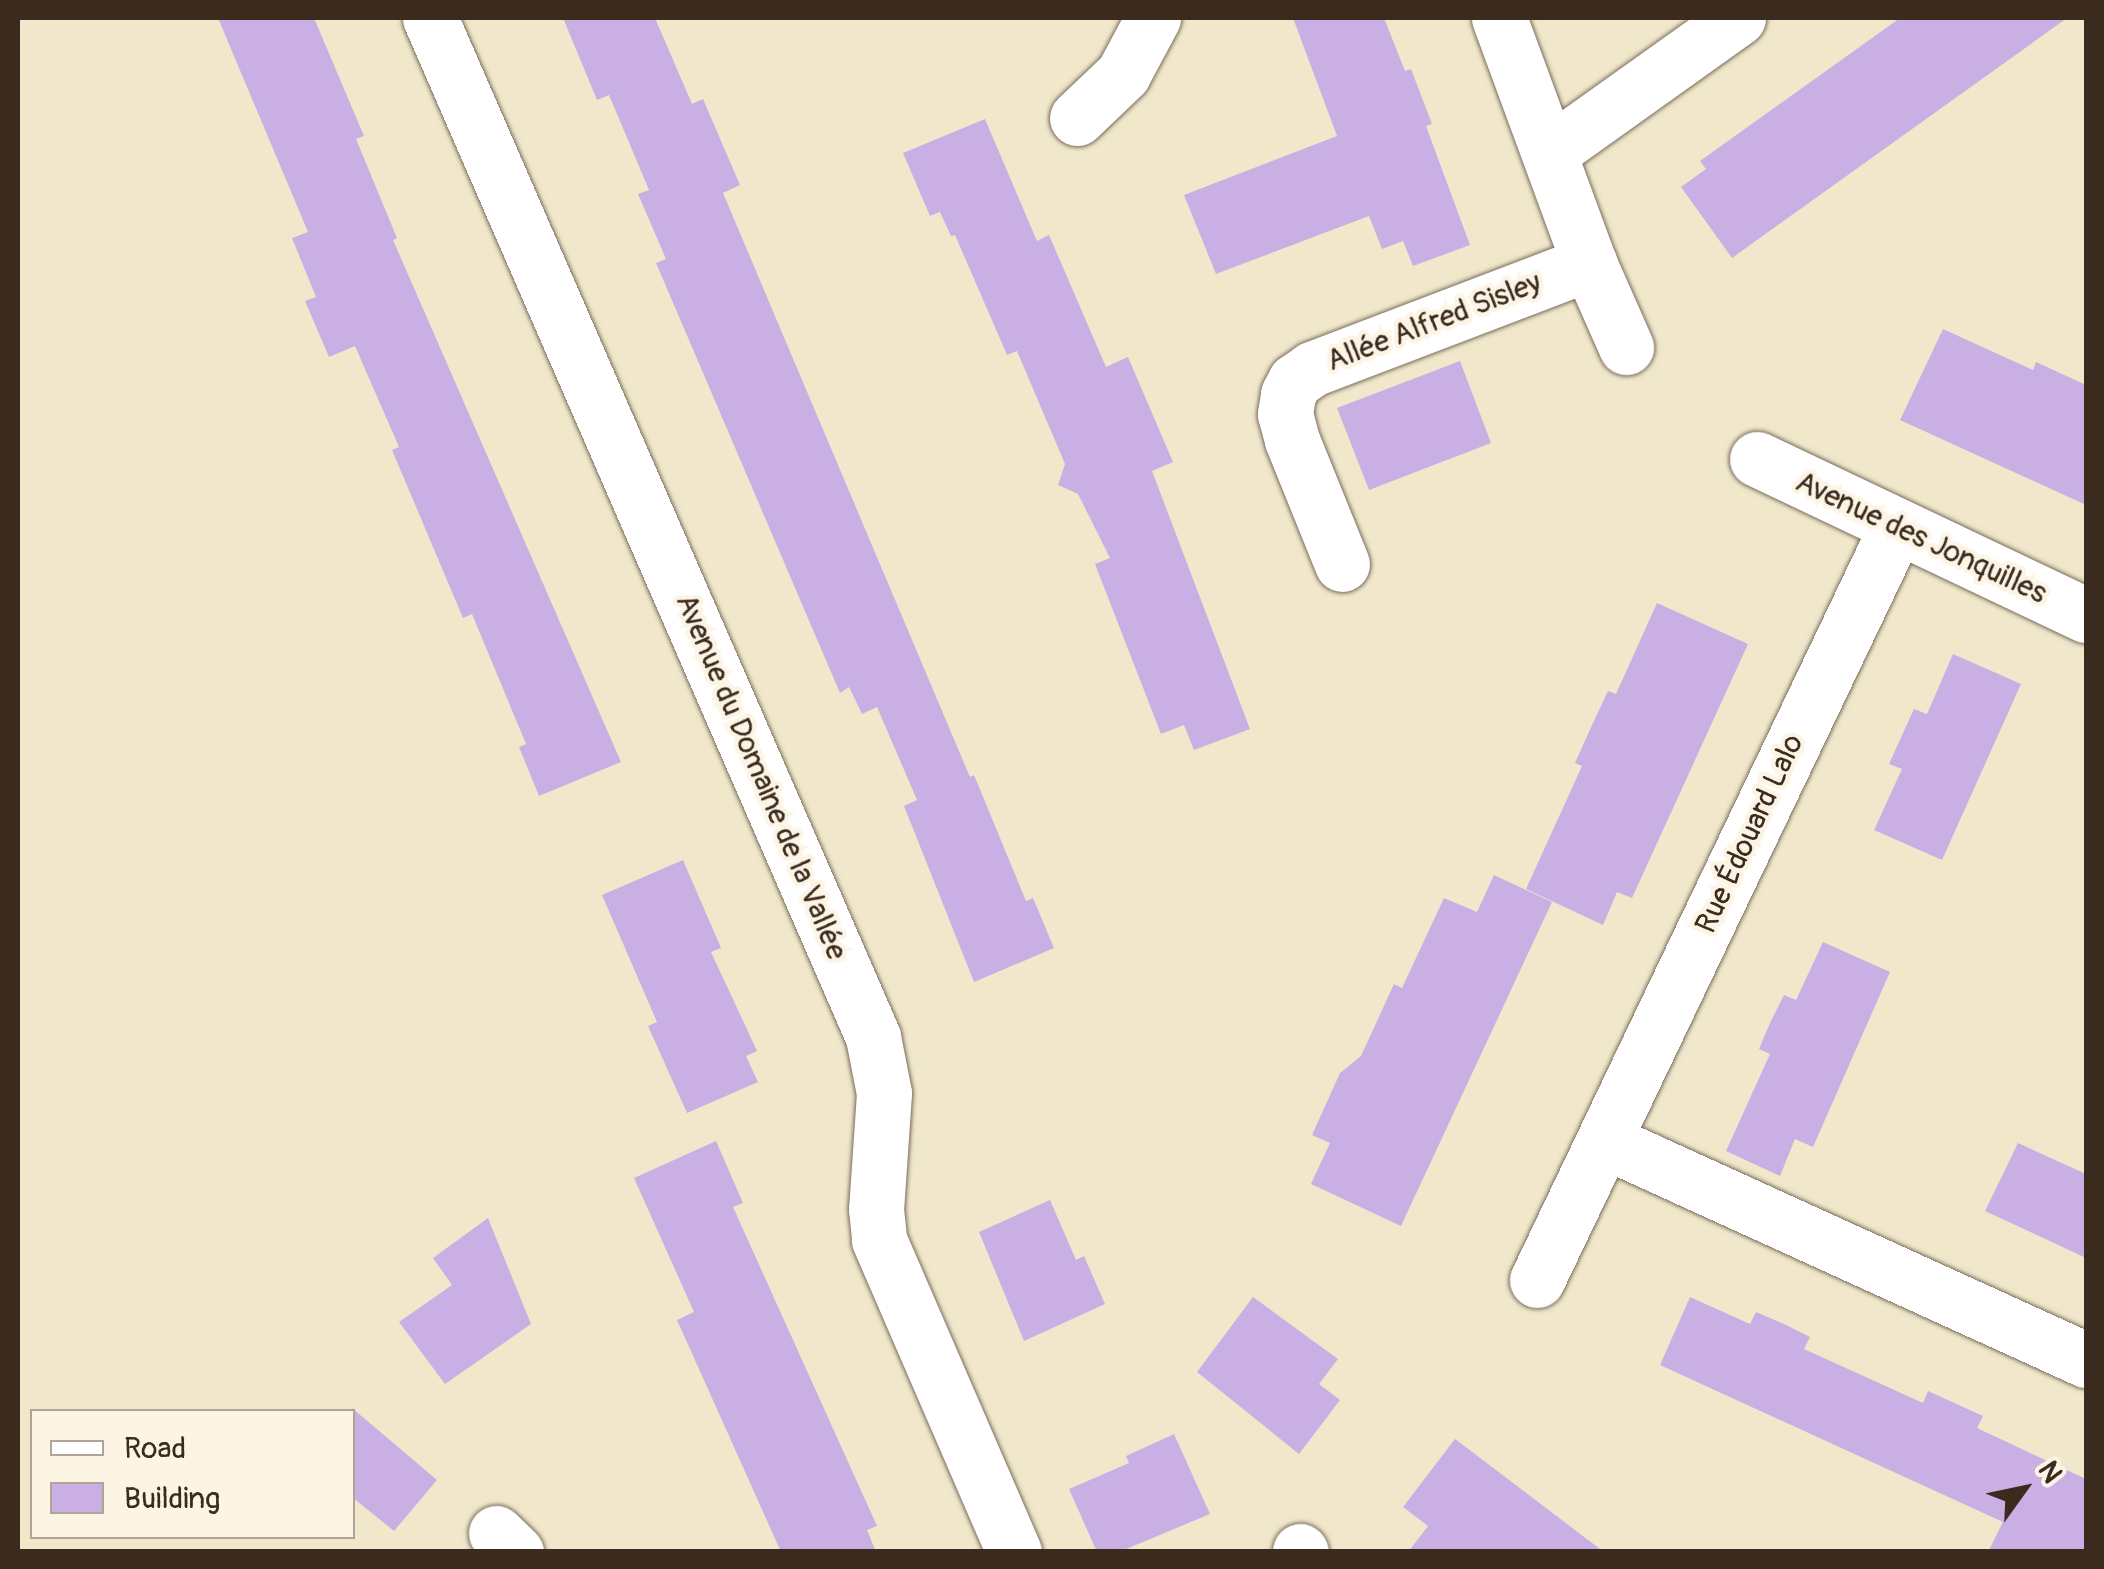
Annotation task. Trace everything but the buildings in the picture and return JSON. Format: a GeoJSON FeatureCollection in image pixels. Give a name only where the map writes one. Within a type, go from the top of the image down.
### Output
{"type":"FeatureCollection","features":[{"type":"Feature","properties":{"kind":"street","name":"Avenue du Domaine de la Vallée"},"geometry":{"type":"LineString","coordinates":[[430,18],[872,1036],[884,1093],[876,1208],[880,1240],[1014,1552]]}},
{"type":"Feature","properties":{"kind":"street"},"geometry":{"type":"LineString","coordinates":[[1077,118],[1123,74],[1153,18]]}},
{"type":"Feature","properties":{"kind":"street"},"geometry":{"type":"LineString","coordinates":[[1499,18],[1589,263],[1626,347]]}},
{"type":"Feature","properties":{"kind":"street"},"geometry":{"type":"LineString","coordinates":[[1550,152],[1738,18]]}},
{"type":"Feature","properties":{"kind":"street","name":"Allée Alfred Sisley"},"geometry":{"type":"LineString","coordinates":[[1342,564],[1285,414],[1288,394],[1296,381],[1312,369],[1589,263]]}},
{"type":"Feature","properties":{"kind":"street","name":"Avenue des Jonquilles"},"geometry":{"type":"LineString","coordinates":[[1757,459],[2086,615]]}},
{"type":"Feature","properties":{"kind":"street","name":"Rue Édouard Lalo"},"geometry":{"type":"LineString","coordinates":[[1537,1280],[1896,528]]}},
{"type":"Feature","properties":{"kind":"street"},"geometry":{"type":"LineString","coordinates":[[1605,1140],[2086,1360]]}}]}
